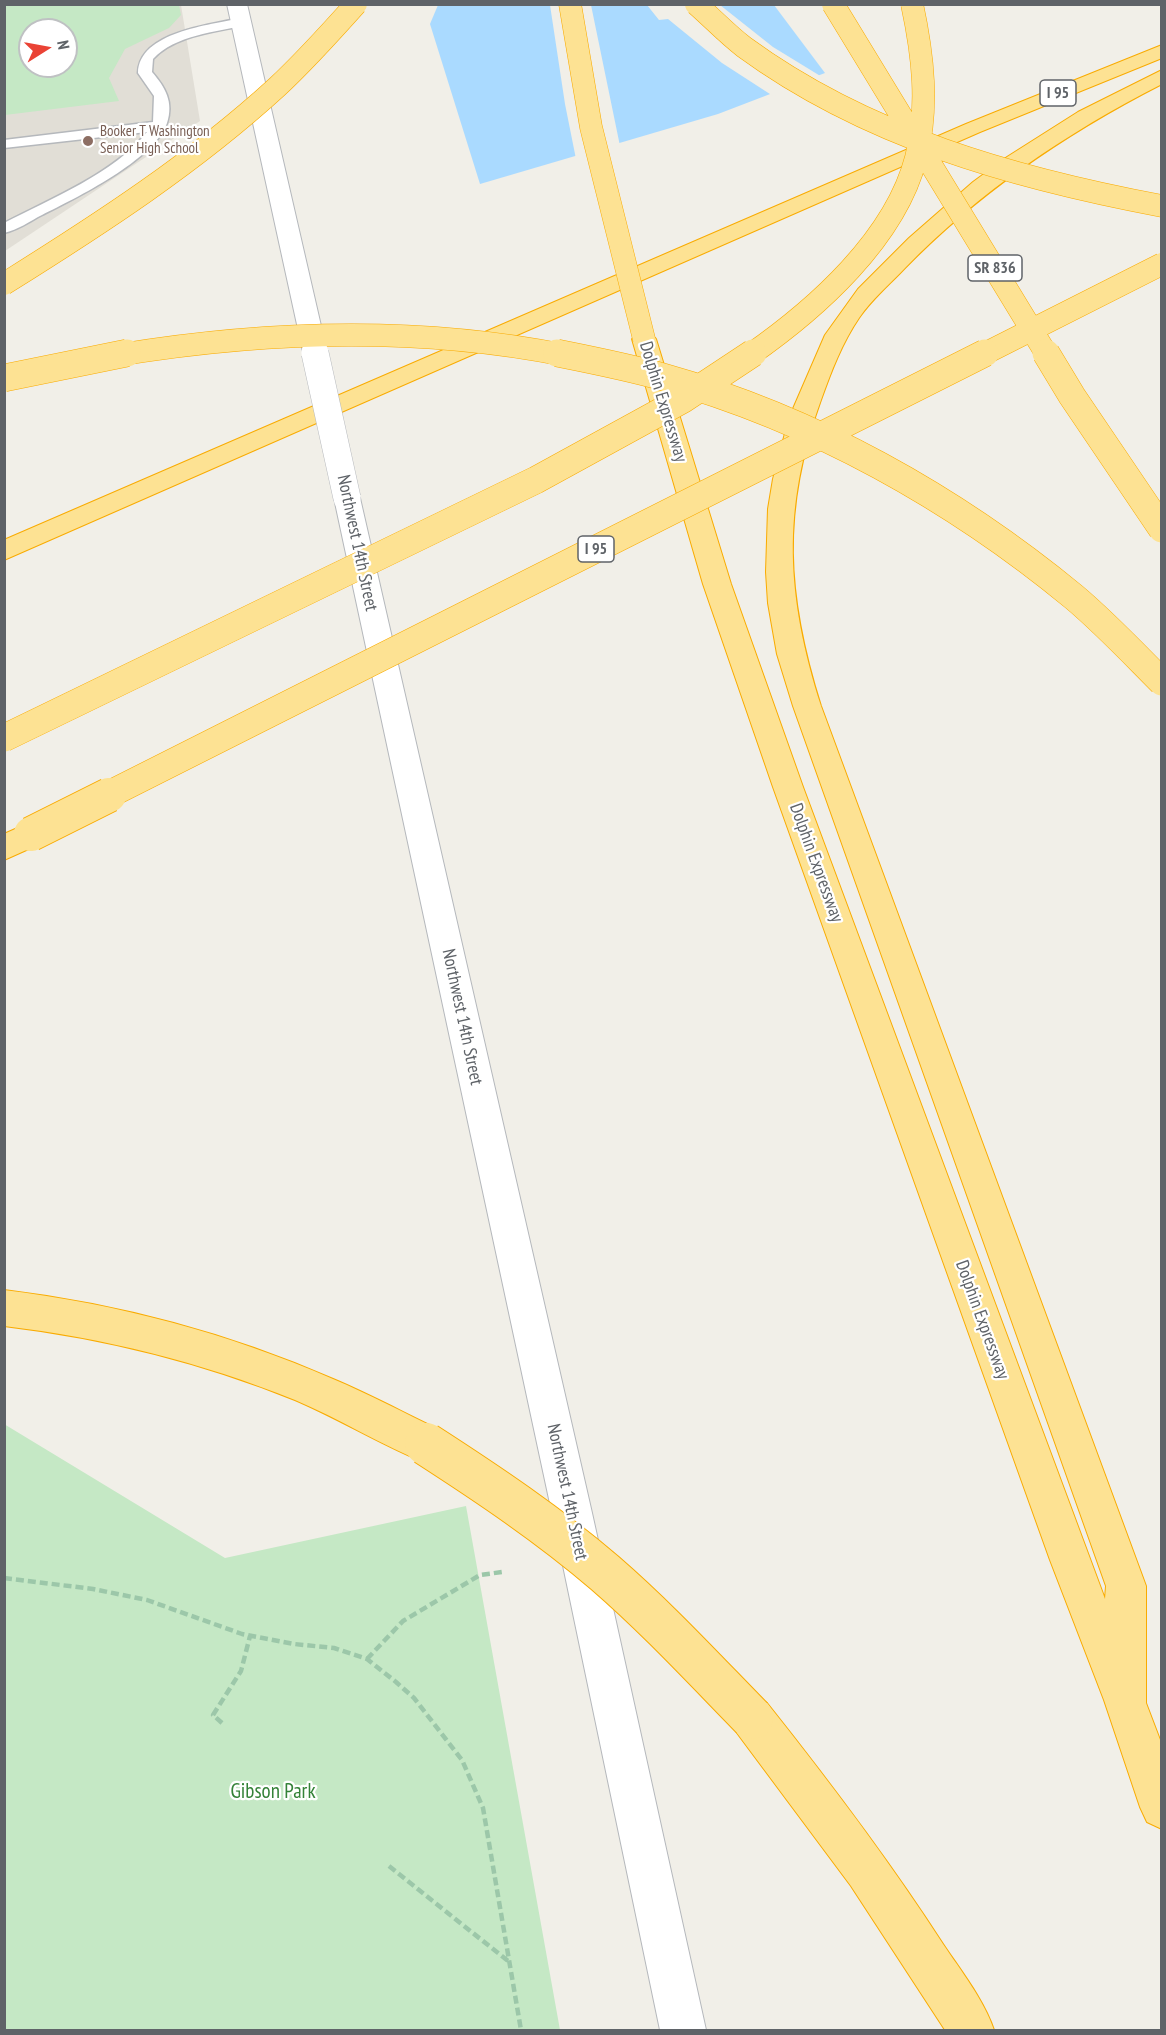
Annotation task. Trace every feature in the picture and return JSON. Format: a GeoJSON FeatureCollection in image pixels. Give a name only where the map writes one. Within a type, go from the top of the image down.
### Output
{"type":"FeatureCollection","features":[{"type":"Feature","properties":{"kind":"highway"},"geometry":{"type":"LineString","coordinates":[[4,284],[70,244],[215,140],[285,80],[356,4]]}},
{"type":"Feature","properties":{"kind":"highway","name":"Dolphin Expressway"},"geometry":{"type":"LineString","coordinates":[[570,4],[591,127],[644,339],[717,584],[788,787],[1070,1560],[1125,1703],[1161,1807]]}},
{"type":"Feature","properties":{"kind":"highway"},"geometry":{"type":"LineString","coordinates":[[696,4],[718,28],[784,74],[826,99],[907,137],[975,163],[1048,183],[1161,206]]}},
{"type":"Feature","properties":{"kind":"highway","name":"SR 836"},"geometry":{"type":"LineString","coordinates":[[833,4],[1072,396],[1161,529]]}},
{"type":"Feature","properties":{"kind":"highway"},"geometry":{"type":"LineString","coordinates":[[4,738],[539,478],[685,398],[739,362],[801,315],[854,266],[896,208],[909,183],[922,136],[923,76],[920,44],[912,4]]}},
{"type":"Feature","properties":{"kind":"highway","name":"I 95"},"geometry":{"type":"LineString","coordinates":[[4,551],[974,128],[1161,51]]}},
{"type":"Feature","properties":{"kind":"highway"},"geometry":{"type":"LineString","coordinates":[[1125,1703],[1126,1586],[807,706],[787,637],[779,549],[780,505],[788,460],[802,414],[822,364],[839,331],[856,306],[934,225],[1009,164],[1098,108],[1161,76]]}},
{"type":"Feature","properties":{"kind":"highway","name":"I 95"},"geometry":{"type":"LineString","coordinates":[[4,848],[1161,264]]}},
{"type":"Feature","properties":{"kind":"highway"},"geometry":{"type":"LineString","coordinates":[[4,378],[98,356],[162,346],[324,334],[431,338],[504,346],[631,368],[734,400],[808,430],[887,468],[973,520],[1030,561],[1086,607],[1161,682]]}},
{"type":"Feature","properties":{"kind":"highway"},"geometry":{"type":"LineString","coordinates":[[4,1308],[49,1312],[139,1330],[230,1357],[305,1385],[426,1444],[491,1486],[604,1572],[659,1622],[752,1718],[840,1832],[932,1966],[971,2031]]}},
{"type":"Feature","properties":{"kind":"street","name":"Northwest 14th Street"},"geometry":{"type":"LineString","coordinates":[[239,13],[592,1608],[683,2031]]}},
{"type":"Feature","properties":{"kind":"lane"},"geometry":{"type":"LineString","coordinates":[[4,229],[111,170],[140,148],[158,126],[162,101],[160,92],[145,73],[147,58],[154,51],[178,38],[239,13]]}},
{"type":"Feature","properties":{"kind":"lane"},"geometry":{"type":"LineString","coordinates":[[4,144],[158,126]]}},
{"type":"Feature","properties":{"kind":"path"},"geometry":{"type":"LineString","coordinates":[[367,1659],[403,1621],[480,1575],[502,1572]]}},
{"type":"Feature","properties":{"kind":"path"},"geometry":{"type":"LineString","coordinates":[[4,1578],[70,1586],[147,1600],[249,1636],[334,1648],[367,1659],[414,1698],[456,1752],[474,1783],[483,1808],[521,2031]]}},
{"type":"Feature","properties":{"kind":"path"},"geometry":{"type":"LineString","coordinates":[[222,1723],[213,1716],[241,1671],[249,1636]]}},
{"type":"Feature","properties":{"kind":"path"},"geometry":{"type":"LineString","coordinates":[[389,1866],[508,1961]]}},
{"type":"Feature","properties":{"kind":"shaded area","name":"Booker T Washington Senior High School"},"geometry":{"type":"Polygon","coordinates":[[[5,5],[181,5],[200,121],[5,251],[5,5]]]}},
{"type":"Feature","properties":{"kind":"green space"},"geometry":{"type":"Polygon","coordinates":[[[4,5],[179,5],[181,15],[169,28],[125,49],[109,78],[119,101],[5,115],[4,5]]]}},
{"type":"Feature","properties":{"kind":"green space","name":"Gibson Park"},"geometry":{"type":"Polygon","coordinates":[[[4,1424],[225,1558],[466,1506],[560,2030],[5,2030],[4,1424]]]}},
{"type":"Feature","properties":{"kind":"water"},"geometry":{"type":"Polygon","coordinates":[[[438,5],[774,5],[825,73],[718,114],[480,184],[430,24],[438,5]]]}},
{"type":"Feature","properties":{"kind":"pier"},"geometry":{"type":"Polygon","coordinates":[[[550,5],[591,5],[620,146],[576,159],[550,5]]]}},
{"type":"Feature","properties":{"kind":"pier"},"geometry":{"type":"Polygon","coordinates":[[[647,5],[720,5],[773,47],[822,77],[773,96],[722,63],[668,19],[659,20],[647,5]]]}},
{"type":"Feature","properties":{"kind":"place","name":"Booker T Washington Senior High School"},"geometry":{"type":"Point","coordinates":[88,141]}}]}
